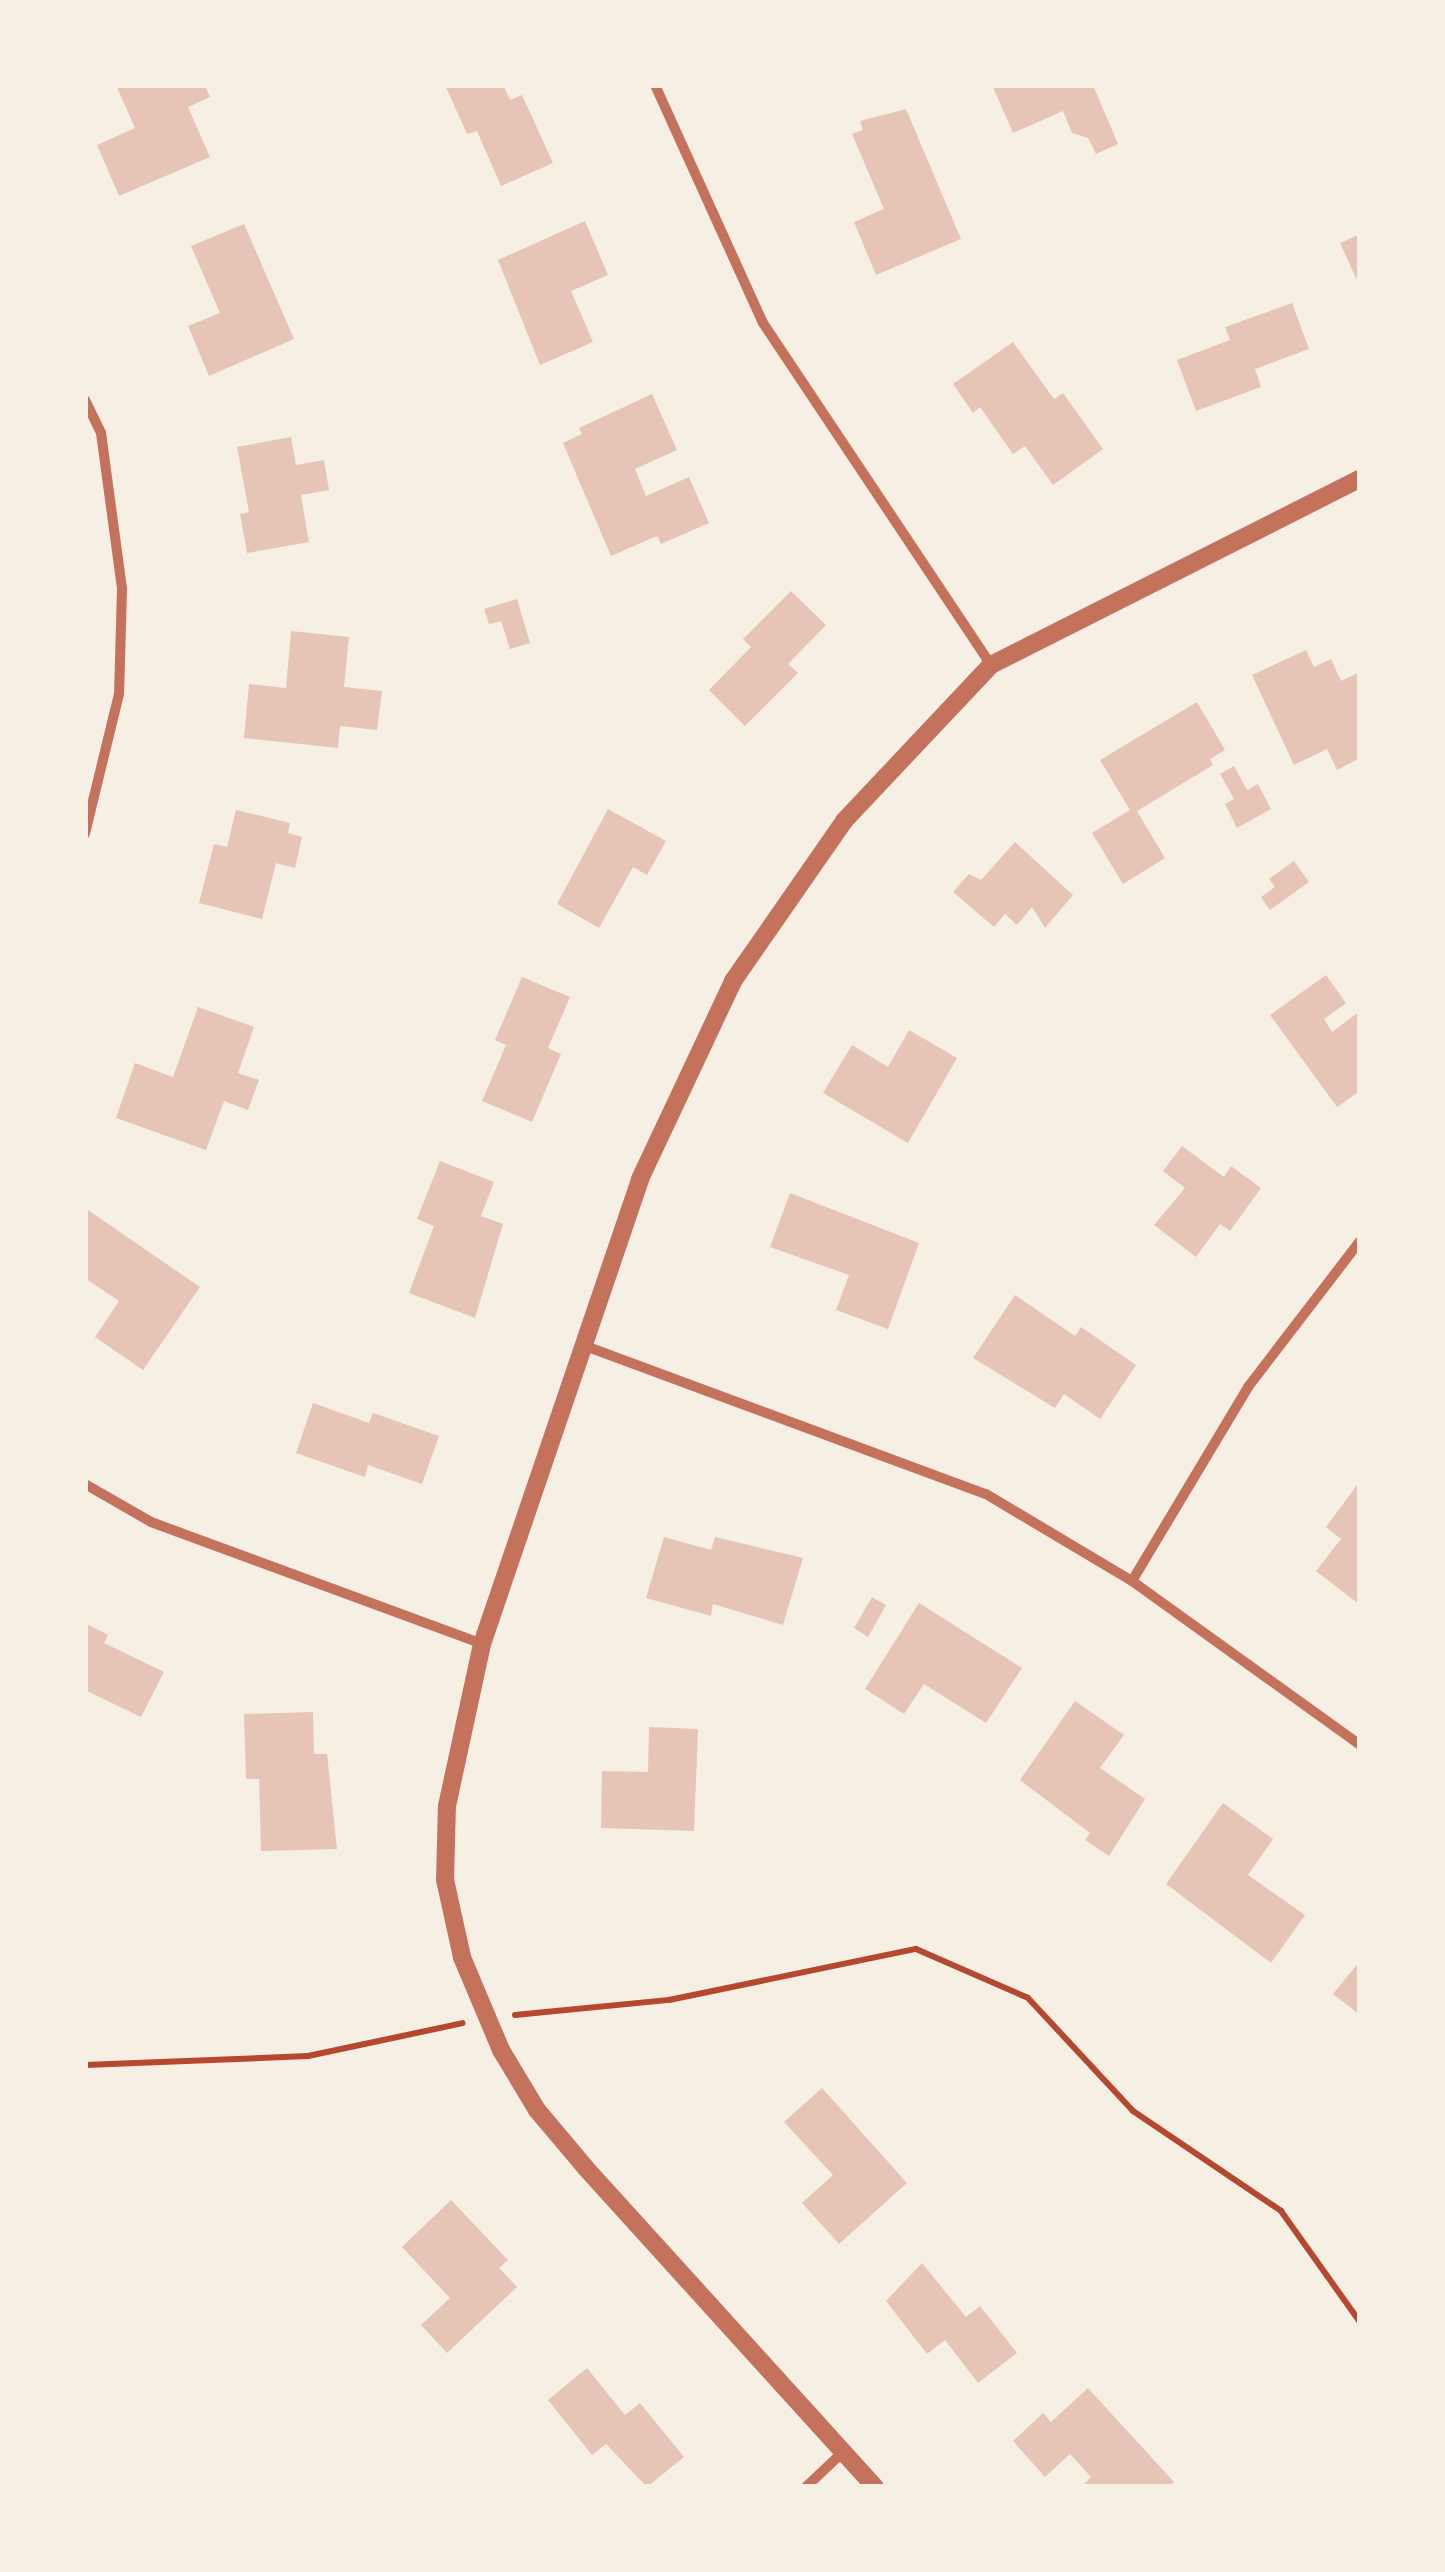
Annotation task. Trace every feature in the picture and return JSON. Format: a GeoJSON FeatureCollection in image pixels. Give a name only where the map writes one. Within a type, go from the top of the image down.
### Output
{"type":"FeatureCollection","features":[{"type":"Feature","properties":{"kind":"street"},"geometry":{"type":"LineString","coordinates":[[656,85],[764,322],[991,666]]}},
{"type":"Feature","properties":{"kind":"street"},"geometry":{"type":"LineString","coordinates":[[85,400],[100,433],[122,589],[119,694],[85,834]]}},
{"type":"Feature","properties":{"kind":"street"},"geometry":{"type":"LineString","coordinates":[[875,2487],[537,2110],[486,2018],[462,1957],[444,1880],[448,1806],[482,1644],[588,1347],[640,1179],[733,980],[844,821],[991,666],[1360,479]]}},
{"type":"Feature","properties":{"kind":"street"},"geometry":{"type":"LineString","coordinates":[[1132,1581],[1248,1386],[1360,1242]]}},
{"type":"Feature","properties":{"kind":"street"},"geometry":{"type":"LineString","coordinates":[[588,1347],[986,1494],[1132,1581],[1360,1746]]}},
{"type":"Feature","properties":{"kind":"street"},"geometry":{"type":"LineString","coordinates":[[85,1484],[151,1522],[482,1644]]}},
{"type":"Feature","properties":{"kind":"street"},"geometry":{"type":"LineString","coordinates":[[806,2487],[844,2452]]}},
{"type":"Feature","properties":{"kind":"path"},"geometry":{"type":"LineString","coordinates":[[85,2065],[308,2056],[486,2018],[670,2000],[916,1949],[1028,1998],[1133,2111],[1281,2211],[1360,2322]]}},
{"type":"Feature","properties":{"kind":"building"},"geometry":{"type":"Polygon","coordinates":[[[116,85],[205,85],[210,97],[188,107],[210,157],[119,196],[97,145],[135,128],[116,85]]]}},
{"type":"Feature","properties":{"kind":"building"},"geometry":{"type":"Polygon","coordinates":[[[445,85],[503,85],[510,100],[522,95],[553,163],[501,186],[477,131],[467,134],[445,85]]]}},
{"type":"Feature","properties":{"kind":"building"},"geometry":{"type":"Polygon","coordinates":[[[992,85],[1093,85],[1118,144],[1096,154],[1088,138],[1072,133],[1063,111],[1013,133],[992,85]]]}},
{"type":"Feature","properties":{"kind":"building"},"geometry":{"type":"Polygon","coordinates":[[[906,109],[961,239],[876,275],[854,222],[884,209],[852,134],[863,130],[860,121],[906,109]]]}},
{"type":"Feature","properties":{"kind":"building"},"geometry":{"type":"Polygon","coordinates":[[[585,221],[608,275],[571,291],[593,342],[540,365],[498,260],[585,221]]]}},
{"type":"Feature","properties":{"kind":"building"},"geometry":{"type":"Polygon","coordinates":[[[244,224],[294,339],[209,376],[188,326],[220,313],[191,246],[244,224]]]}},
{"type":"Feature","properties":{"kind":"building"},"geometry":{"type":"Polygon","coordinates":[[[1360,234],[1360,287],[1340,243],[1360,234]]]}},
{"type":"Feature","properties":{"kind":"building"},"geometry":{"type":"Polygon","coordinates":[[[1292,303],[1309,349],[1255,369],[1261,387],[1196,411],[1177,360],[1230,340],[1225,327],[1292,303]]]}},
{"type":"Feature","properties":{"kind":"building"},"geometry":{"type":"Polygon","coordinates":[[[1013,342],[1054,399],[1063,393],[1103,449],[1053,485],[1025,446],[1013,454],[980,407],[973,413],[953,384],[1013,342]]]}},
{"type":"Feature","properties":{"kind":"building"},"geometry":{"type":"Polygon","coordinates":[[[652,394],[677,450],[635,469],[646,496],[689,477],[709,523],[661,544],[657,536],[611,556],[563,443],[582,434],[579,428],[652,394]]]}},
{"type":"Feature","properties":{"kind":"building"},"geometry":{"type":"Polygon","coordinates":[[[291,437],[296,465],[324,460],[329,490],[301,495],[309,542],[247,553],[240,514],[249,512],[237,447],[291,437]]]}},
{"type":"Feature","properties":{"kind":"building"},"geometry":{"type":"Polygon","coordinates":[[[791,591],[826,625],[788,664],[798,673],[745,726],[709,690],[751,647],[743,639],[791,591]]]}},
{"type":"Feature","properties":{"kind":"building"},"geometry":{"type":"Polygon","coordinates":[[[517,599],[530,643],[510,649],[501,621],[489,624],[484,609],[517,599]]]}},
{"type":"Feature","properties":{"kind":"building"},"geometry":{"type":"Polygon","coordinates":[[[291,631],[349,637],[344,687],[382,691],[377,730],[340,726],[338,748],[244,738],[249,684],[286,688],[291,631]]]}},
{"type":"Feature","properties":{"kind":"building"},"geometry":{"type":"Polygon","coordinates":[[[1306,650],[1314,667],[1331,659],[1341,681],[1360,672],[1360,758],[1337,770],[1327,749],[1294,765],[1252,675],[1306,650]]]}},
{"type":"Feature","properties":{"kind":"building"},"geometry":{"type":"Polygon","coordinates":[[[1197,702],[1225,750],[1210,759],[1213,765],[1137,811],[1165,858],[1123,884],[1092,833],[1130,810],[1100,760],[1197,702]]]}},
{"type":"Feature","properties":{"kind":"building"},"geometry":{"type":"Polygon","coordinates":[[[1234,766],[1247,790],[1258,784],[1271,809],[1237,828],[1225,804],[1234,799],[1220,774],[1234,766]]]}},
{"type":"Feature","properties":{"kind":"building"},"geometry":{"type":"Polygon","coordinates":[[[608,809],[666,841],[647,875],[633,867],[599,928],[557,904],[608,809]]]}},
{"type":"Feature","properties":{"kind":"building"},"geometry":{"type":"Polygon","coordinates":[[[236,810],[290,823],[288,833],[302,837],[295,868],[276,863],[262,919],[199,903],[214,844],[227,847],[236,810]]]}},
{"type":"Feature","properties":{"kind":"building"},"geometry":{"type":"Polygon","coordinates":[[[1015,842],[1073,895],[1045,928],[1032,907],[1017,925],[1005,914],[994,927],[953,892],[969,874],[981,880],[1015,842]]]}},
{"type":"Feature","properties":{"kind":"building"},"geometry":{"type":"Polygon","coordinates":[[[1294,861],[1309,882],[1270,910],[1261,897],[1275,887],[1269,879],[1294,861]]]}},
{"type":"Feature","properties":{"kind":"building"},"geometry":{"type":"Polygon","coordinates":[[[1326,975],[1346,1003],[1324,1019],[1332,1032],[1360,1011],[1360,1091],[1337,1107],[1270,1015],[1326,975]]]}},
{"type":"Feature","properties":{"kind":"building"},"geometry":{"type":"Polygon","coordinates":[[[522,977],[570,997],[548,1048],[561,1054],[532,1122],[482,1101],[506,1045],[495,1040],[522,977]]]}},
{"type":"Feature","properties":{"kind":"building"},"geometry":{"type":"Polygon","coordinates":[[[198,1007],[254,1027],[238,1073],[259,1080],[248,1110],[224,1101],[206,1150],[116,1118],[135,1063],[173,1077],[198,1007]]]}},
{"type":"Feature","properties":{"kind":"building"},"geometry":{"type":"Polygon","coordinates":[[[909,1030],[957,1058],[908,1143],[823,1093],[852,1045],[888,1067],[909,1030]]]}},
{"type":"Feature","properties":{"kind":"building"},"geometry":{"type":"Polygon","coordinates":[[[1182,1146],[1224,1177],[1231,1166],[1261,1188],[1230,1231],[1220,1224],[1196,1257],[1154,1225],[1185,1188],[1163,1171],[1182,1146]]]}},
{"type":"Feature","properties":{"kind":"building"},"geometry":{"type":"Polygon","coordinates":[[[440,1161],[494,1182],[481,1216],[503,1224],[475,1318],[409,1293],[434,1226],[417,1219],[440,1161]]]}},
{"type":"Feature","properties":{"kind":"building"},"geometry":{"type":"Polygon","coordinates":[[[790,1193],[919,1243],[888,1329],[836,1310],[849,1275],[770,1247],[790,1193]]]}},
{"type":"Feature","properties":{"kind":"building"},"geometry":{"type":"Polygon","coordinates":[[[85,1208],[200,1287],[143,1370],[95,1337],[119,1301],[85,1278],[85,1208]]]}},
{"type":"Feature","properties":{"kind":"building"},"geometry":{"type":"Polygon","coordinates":[[[1015,1295],[1075,1336],[1081,1327],[1136,1365],[1100,1419],[1064,1394],[1055,1408],[973,1358],[1015,1295]]]}},
{"type":"Feature","properties":{"kind":"building"},"geometry":{"type":"Polygon","coordinates":[[[313,1403],[369,1423],[373,1413],[439,1436],[422,1484],[368,1465],[365,1477],[296,1453],[313,1403]]]}},
{"type":"Feature","properties":{"kind":"building"},"geometry":{"type":"Polygon","coordinates":[[[1360,1481],[1360,1605],[1316,1571],[1341,1539],[1326,1527],[1360,1481]]]}},
{"type":"Feature","properties":{"kind":"building"},"geometry":{"type":"Polygon","coordinates":[[[664,1537],[711,1550],[715,1537],[803,1558],[783,1625],[713,1604],[711,1616],[646,1598],[664,1537]]]}},
{"type":"Feature","properties":{"kind":"building"},"geometry":{"type":"Polygon","coordinates":[[[872,1597],[886,1605],[868,1637],[854,1628],[872,1597]]]}},
{"type":"Feature","properties":{"kind":"building"},"geometry":{"type":"Polygon","coordinates":[[[919,1603],[1022,1668],[986,1723],[924,1684],[904,1714],[865,1689],[919,1603]]]}},
{"type":"Feature","properties":{"kind":"building"},"geometry":{"type":"Polygon","coordinates":[[[85,1623],[108,1635],[104,1643],[164,1672],[141,1717],[85,1690],[85,1623]]]}},
{"type":"Feature","properties":{"kind":"building"},"geometry":{"type":"Polygon","coordinates":[[[1075,1701],[1124,1735],[1100,1768],[1145,1799],[1109,1856],[1085,1840],[1090,1833],[1020,1780],[1075,1701]]]}},
{"type":"Feature","properties":{"kind":"building"},"geometry":{"type":"Polygon","coordinates":[[[313,1712],[314,1754],[327,1754],[337,1849],[261,1851],[259,1779],[246,1779],[244,1714],[313,1712]]]}},
{"type":"Feature","properties":{"kind":"building"},"geometry":{"type":"Polygon","coordinates":[[[649,1727],[698,1729],[694,1831],[601,1828],[602,1771],[648,1772],[649,1727]]]}},
{"type":"Feature","properties":{"kind":"building"},"geometry":{"type":"Polygon","coordinates":[[[1223,1803],[1273,1839],[1248,1875],[1305,1915],[1271,1963],[1166,1884],[1223,1803]]]}},
{"type":"Feature","properties":{"kind":"building"},"geometry":{"type":"Polygon","coordinates":[[[1360,1961],[1360,2015],[1333,1994],[1360,1961]]]}},
{"type":"Feature","properties":{"kind":"building"},"geometry":{"type":"Polygon","coordinates":[[[822,2088],[907,2183],[839,2244],[802,2203],[833,2175],[784,2122],[822,2088]]]}},
{"type":"Feature","properties":{"kind":"building"},"geometry":{"type":"Polygon","coordinates":[[[451,2200],[508,2260],[499,2268],[517,2287],[447,2353],[421,2325],[450,2298],[402,2247],[451,2200]]]}},
{"type":"Feature","properties":{"kind":"building"},"geometry":{"type":"Polygon","coordinates":[[[922,2263],[966,2317],[980,2306],[1017,2353],[978,2383],[945,2340],[927,2354],[886,2301],[922,2263]]]}},
{"type":"Feature","properties":{"kind":"building"},"geometry":{"type":"Polygon","coordinates":[[[587,2368],[625,2415],[640,2403],[684,2457],[647,2487],[606,2444],[592,2455],[548,2400],[587,2368]]]}},
{"type":"Feature","properties":{"kind":"building"},"geometry":{"type":"Polygon","coordinates":[[[1088,2388],[1174,2482],[1168,2487],[1081,2487],[1091,2477],[1070,2454],[1045,2477],[1013,2441],[1043,2413],[1051,2422],[1088,2388]]]}}]}
